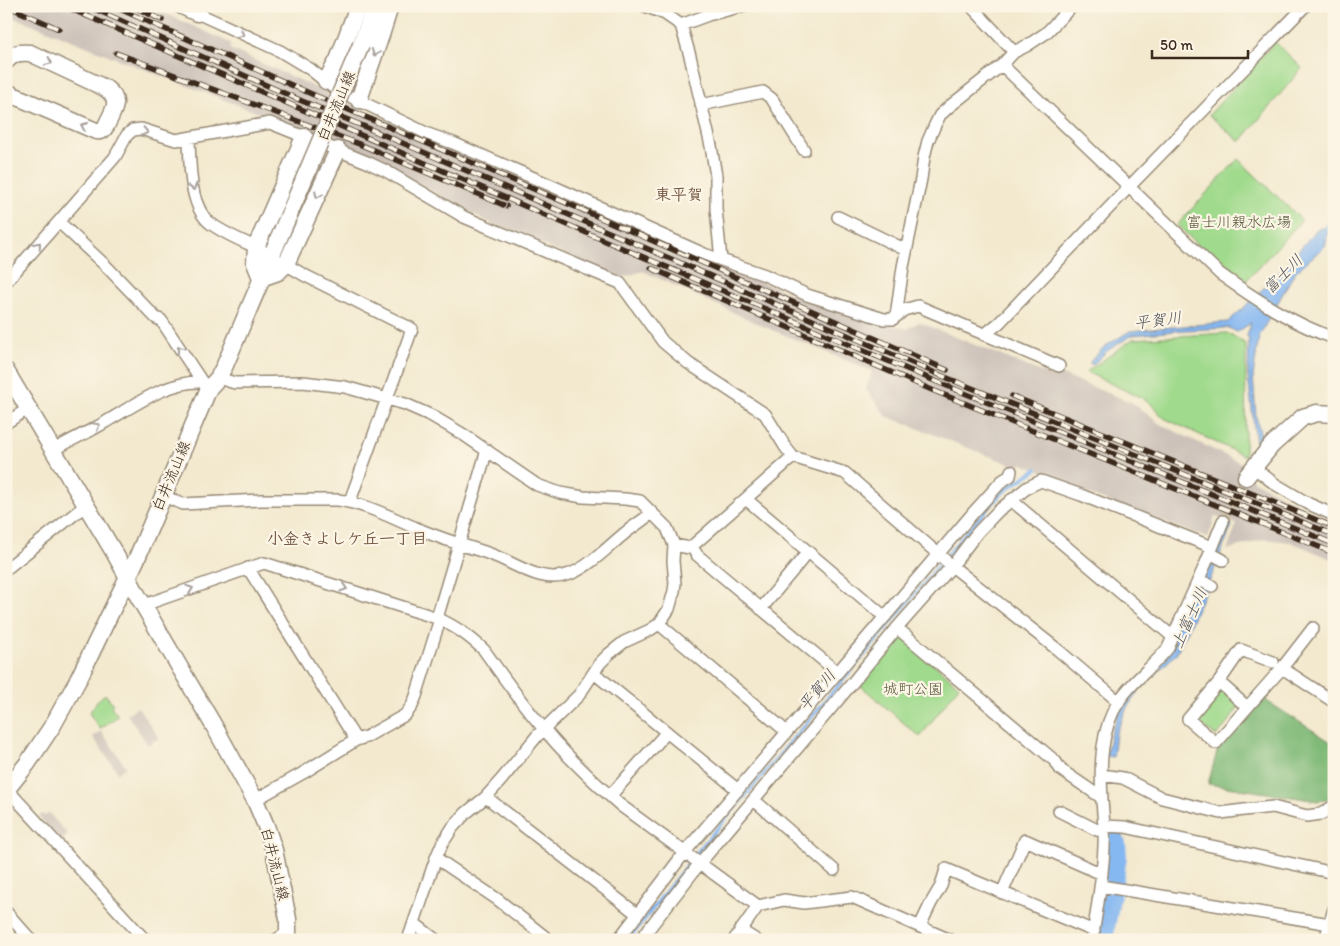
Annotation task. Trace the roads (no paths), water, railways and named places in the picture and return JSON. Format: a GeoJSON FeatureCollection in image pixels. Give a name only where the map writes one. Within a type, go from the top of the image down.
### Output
{"type":"FeatureCollection","features":[{"type":"Feature","properties":{"kind":"main road"},"geometry":{"type":"LineString","coordinates":[[182,6],[198,10]]}},
{"type":"Feature","properties":{"kind":"main road"},"geometry":{"type":"LineString","coordinates":[[326,81],[338,60],[358,6]]}},
{"type":"Feature","properties":{"kind":"main road","name":"白井流山線"},"geometry":{"type":"LineString","coordinates":[[284,937],[288,920],[274,850],[255,800],[127,577],[210,383],[225,365],[361,45],[375,6]]}},
{"type":"Feature","properties":{"kind":"main road"},"geometry":{"type":"LineString","coordinates":[[359,100],[390,6]]}},
{"type":"Feature","properties":{"kind":"main road"},"geometry":{"type":"LineString","coordinates":[[6,60],[13,54],[21,52],[30,53],[105,88],[114,96],[116,103],[104,130],[100,132],[6,92]]}},
{"type":"Feature","properties":{"kind":"main road"},"geometry":{"type":"LineString","coordinates":[[304,137],[256,247],[255,263],[261,278],[278,272],[286,264],[338,150]]}},
{"type":"Feature","properties":{"kind":"main road"},"geometry":{"type":"LineString","coordinates":[[6,371],[127,577],[95,647],[53,725],[7,789]]}},
{"type":"Feature","properties":{"kind":"main road"},"geometry":{"type":"LineString","coordinates":[[1250,472],[1272,445],[1303,417],[1317,413],[1334,414]]}},
{"type":"Feature","properties":{"kind":"street"},"geometry":{"type":"LineString","coordinates":[[644,6],[665,14],[680,25],[690,56],[716,176],[716,209],[721,260]]}},
{"type":"Feature","properties":{"kind":"street"},"geometry":{"type":"LineString","coordinates":[[680,25],[743,6]]}},
{"type":"Feature","properties":{"kind":"street"},"geometry":{"type":"LineString","coordinates":[[971,6],[1014,52]]}},
{"type":"Feature","properties":{"kind":"street"},"geometry":{"type":"LineString","coordinates":[[896,316],[906,250],[924,157],[934,125],[940,115],[950,106],[1002,65],[1014,52],[1046,32],[1072,6]]}},
{"type":"Feature","properties":{"kind":"street"},"geometry":{"type":"LineString","coordinates":[[984,335],[999,323],[1305,6]]}},
{"type":"Feature","properties":{"kind":"street"},"geometry":{"type":"LineString","coordinates":[[198,10],[280,51],[310,69],[335,89],[428,134],[550,185],[704,254],[766,275],[807,295],[884,319],[893,319],[904,310],[918,306],[1059,366]]}},
{"type":"Feature","properties":{"kind":"street"},"geometry":{"type":"LineString","coordinates":[[1002,65],[1128,188],[1220,274],[1242,290],[1287,317],[1334,338]]}},
{"type":"Feature","properties":{"kind":"street"},"geometry":{"type":"LineString","coordinates":[[701,106],[763,92],[772,99],[804,150]]}},
{"type":"Feature","properties":{"kind":"street"},"geometry":{"type":"LineString","coordinates":[[6,282],[115,157],[127,135],[133,130],[140,129],[176,140],[270,123],[367,162],[386,171],[464,217],[620,283],[663,342],[688,363],[765,414],[793,457],[845,473],[952,566],[1058,650],[1119,702]]}},
{"type":"Feature","properties":{"kind":"street"},"geometry":{"type":"LineString","coordinates":[[189,138],[190,177],[195,197],[201,211],[209,222],[304,275],[412,329],[350,501]]}},
{"type":"Feature","properties":{"kind":"street"},"geometry":{"type":"LineString","coordinates":[[838,217],[906,250]]}},
{"type":"Feature","properties":{"kind":"street"},"geometry":{"type":"LineString","coordinates":[[59,222],[106,266],[156,318],[161,320],[210,383]]}},
{"type":"Feature","properties":{"kind":"street"},"geometry":{"type":"LineString","coordinates":[[54,450],[135,404],[166,389],[192,381],[235,384],[303,382],[344,386],[405,404],[432,416],[487,450],[538,485],[560,493],[583,497],[626,499],[640,502],[667,528],[674,545],[674,591],[669,609],[659,624],[624,642],[608,654],[579,695],[537,736],[486,797],[466,813],[453,828],[442,844],[436,858],[408,940]]}},
{"type":"Feature","properties":{"kind":"street"},"geometry":{"type":"LineString","coordinates":[[6,423],[29,408]]}},
{"type":"Feature","properties":{"kind":"street"},"geometry":{"type":"LineString","coordinates":[[255,800],[356,740],[405,715],[412,706],[487,450]]}},
{"type":"Feature","properties":{"kind":"street"},"geometry":{"type":"LineString","coordinates":[[674,545],[690,548],[793,457]]}},
{"type":"Feature","properties":{"kind":"street"},"geometry":{"type":"LineString","coordinates":[[618,940],[685,852],[996,487],[1010,476],[1011,471]]}},
{"type":"Feature","properties":{"kind":"street"},"geometry":{"type":"LineString","coordinates":[[1250,472],[1309,504],[1334,515]]}},
{"type":"Feature","properties":{"kind":"street"},"geometry":{"type":"LineString","coordinates":[[640,940],[700,863],[952,566],[977,533],[998,511],[1028,487],[1041,480],[1108,506],[1211,551],[1223,560]]}},
{"type":"Feature","properties":{"kind":"street"},"geometry":{"type":"LineString","coordinates":[[163,496],[183,504],[260,500],[350,501],[374,509],[416,528],[494,556],[538,576],[556,577],[579,570],[652,513]]}},
{"type":"Feature","properties":{"kind":"street"},"geometry":{"type":"LineString","coordinates":[[746,499],[885,617]]}},
{"type":"Feature","properties":{"kind":"street"},"geometry":{"type":"LineString","coordinates":[[1011,500],[1173,637]]}},
{"type":"Feature","properties":{"kind":"street"},"geometry":{"type":"LineString","coordinates":[[6,569],[86,506]]}},
{"type":"Feature","properties":{"kind":"street"},"geometry":{"type":"LineString","coordinates":[[920,926],[941,886],[946,870],[1002,892],[1093,935],[1105,844],[1102,752],[1106,730],[1119,702],[1127,691],[1160,659],[1168,648],[1223,521]]}},
{"type":"Feature","properties":{"kind":"street"},"geometry":{"type":"LineString","coordinates":[[692,546],[698,555],[837,672]]}},
{"type":"Feature","properties":{"kind":"street"},"geometry":{"type":"LineString","coordinates":[[761,608],[808,552]]}},
{"type":"Feature","properties":{"kind":"street"},"geometry":{"type":"LineString","coordinates":[[144,605],[264,562],[438,619],[457,628],[484,650],[544,730],[610,796],[758,906]]}},
{"type":"Feature","properties":{"kind":"street"},"geometry":{"type":"LineString","coordinates":[[248,568],[356,740]]}},
{"type":"Feature","properties":{"kind":"street"},"geometry":{"type":"LineString","coordinates":[[1199,580],[1212,586]]}},
{"type":"Feature","properties":{"kind":"street"},"geometry":{"type":"LineString","coordinates":[[659,624],[786,732]]}},
{"type":"Feature","properties":{"kind":"street"},"geometry":{"type":"LineString","coordinates":[[898,628],[1055,762],[1061,770],[1102,798]]}},
{"type":"Feature","properties":{"kind":"street"},"geometry":{"type":"LineString","coordinates":[[1313,628],[1278,665],[1247,707],[1216,743],[1188,719],[1219,682],[1241,650],[1278,665],[1334,702]]}},
{"type":"Feature","properties":{"kind":"street"},"geometry":{"type":"LineString","coordinates":[[594,674],[738,790]]}},
{"type":"Feature","properties":{"kind":"street"},"geometry":{"type":"LineString","coordinates":[[1219,682],[1247,707]]}},
{"type":"Feature","properties":{"kind":"street"},"geometry":{"type":"LineString","coordinates":[[610,796],[667,732]]}},
{"type":"Feature","properties":{"kind":"street"},"geometry":{"type":"LineString","coordinates":[[1102,775],[1124,778],[1162,798],[1221,813],[1273,807],[1307,816],[1332,810]]}},
{"type":"Feature","properties":{"kind":"street"},"geometry":{"type":"LineString","coordinates":[[7,789],[146,940]]}},
{"type":"Feature","properties":{"kind":"street"},"geometry":{"type":"LineString","coordinates":[[486,797],[637,914]]}},
{"type":"Feature","properties":{"kind":"street"},"geometry":{"type":"LineString","coordinates":[[754,800],[834,870]]}},
{"type":"Feature","properties":{"kind":"street"},"geometry":{"type":"LineString","coordinates":[[1059,811],[1097,830],[1124,827],[1334,872]]}},
{"type":"Feature","properties":{"kind":"street"},"geometry":{"type":"LineString","coordinates":[[1002,892],[1025,840],[1120,889],[1330,924]]}},
{"type":"Feature","properties":{"kind":"street"},"geometry":{"type":"LineString","coordinates":[[436,858],[497,899],[548,940]]}},
{"type":"Feature","properties":{"kind":"street"},"geometry":{"type":"LineString","coordinates":[[756,940],[737,935],[758,906],[784,900],[804,903],[852,896],[950,940]]}},
{"type":"Feature","properties":{"kind":"street"},"geometry":{"type":"LineString","coordinates":[[1325,940],[1334,909]]}},
{"type":"Feature","properties":{"kind":"street"},"geometry":{"type":"LineString","coordinates":[[7,914],[31,940]]}},
{"type":"Feature","properties":{"kind":"street"},"geometry":{"type":"LineString","coordinates":[[414,923],[436,940]]}},
{"type":"Feature","properties":{"kind":"water","name":"富士川"},"geometry":{"type":"Polygon","coordinates":[[[1334,214],[1334,225],[1328,232],[1325,246],[1295,272],[1259,336],[1253,376],[1256,416],[1262,440],[1256,444],[1248,375],[1249,340],[1247,336],[1251,323],[1237,332],[1229,328],[1132,335],[1107,351],[1093,365],[1089,363],[1104,347],[1130,331],[1228,322],[1286,265],[1317,229],[1323,228],[1334,214]]]}},
{"type":"Feature","properties":{"kind":"water"},"geometry":{"type":"Polygon","coordinates":[[[1228,523],[1232,525],[1208,585],[1176,654],[1138,691],[1126,710],[1116,733],[1113,757],[1106,756],[1110,736],[1120,708],[1129,695],[1157,666],[1228,523]]]}},
{"type":"Feature","properties":{"kind":"water"},"geometry":{"type":"Polygon","coordinates":[[[1123,832],[1124,856],[1119,876],[1108,875],[1111,833],[1123,832]]]}},
{"type":"Feature","properties":{"kind":"water"},"geometry":{"type":"Polygon","coordinates":[[[1107,890],[1117,892],[1109,940],[1099,940],[1107,890]]]}},
{"type":"Feature","properties":{"kind":"waterway","name":"平賀川"},"geometry":{"type":"LineString","coordinates":[[628,940],[704,844],[975,522],[1005,490],[1037,469]]}},
{"type":"Feature","properties":{"kind":"waterway","name":"上富士川"},"geometry":{"type":"LineString","coordinates":[[1102,940],[1116,857],[1115,844]]}},
{"type":"Feature","properties":{"kind":"tunnel"},"geometry":{"type":"LineString","coordinates":[[1223,521],[1246,477]]}},
{"type":"Feature","properties":{"kind":"railway"},"geometry":{"type":"LineString","coordinates":[[7,6],[59,29]]}},
{"type":"Feature","properties":{"kind":"railway"},"geometry":{"type":"LineString","coordinates":[[64,6],[568,225],[935,381],[1334,544]]}},
{"type":"Feature","properties":{"kind":"railway"},"geometry":{"type":"LineString","coordinates":[[88,6],[302,101],[940,375],[1334,535]]}},
{"type":"Feature","properties":{"kind":"railway"},"geometry":{"type":"LineString","coordinates":[[113,6],[947,370]]}},
{"type":"Feature","properties":{"kind":"railway"},"geometry":{"type":"LineString","coordinates":[[132,6],[162,20]]}},
{"type":"Feature","properties":{"kind":"railway"},"geometry":{"type":"LineString","coordinates":[[116,53],[359,144],[506,206]]}},
{"type":"Feature","properties":{"kind":"railway"},"geometry":{"type":"LineString","coordinates":[[651,268],[932,390],[1334,553]]}},
{"type":"Feature","properties":{"kind":"railway"},"geometry":{"type":"LineString","coordinates":[[1012,396],[1334,527]]}},
{"type":"Feature","properties":{"kind":"district","name":"東平賀"},"geometry":{"type":"Point","coordinates":[679,194]}},
{"type":"Feature","properties":{"kind":"district","name":"小金きよしケ丘一丁目"},"geometry":{"type":"Point","coordinates":[347,538]}},
{"type":"Feature","properties":{"kind":"park label","name":"富士川親水広場"},"geometry":{"type":"Point","coordinates":[1239,222]}},
{"type":"Feature","properties":{"kind":"park label","name":"城町公園"},"geometry":{"type":"Point","coordinates":[913,689]}}]}
